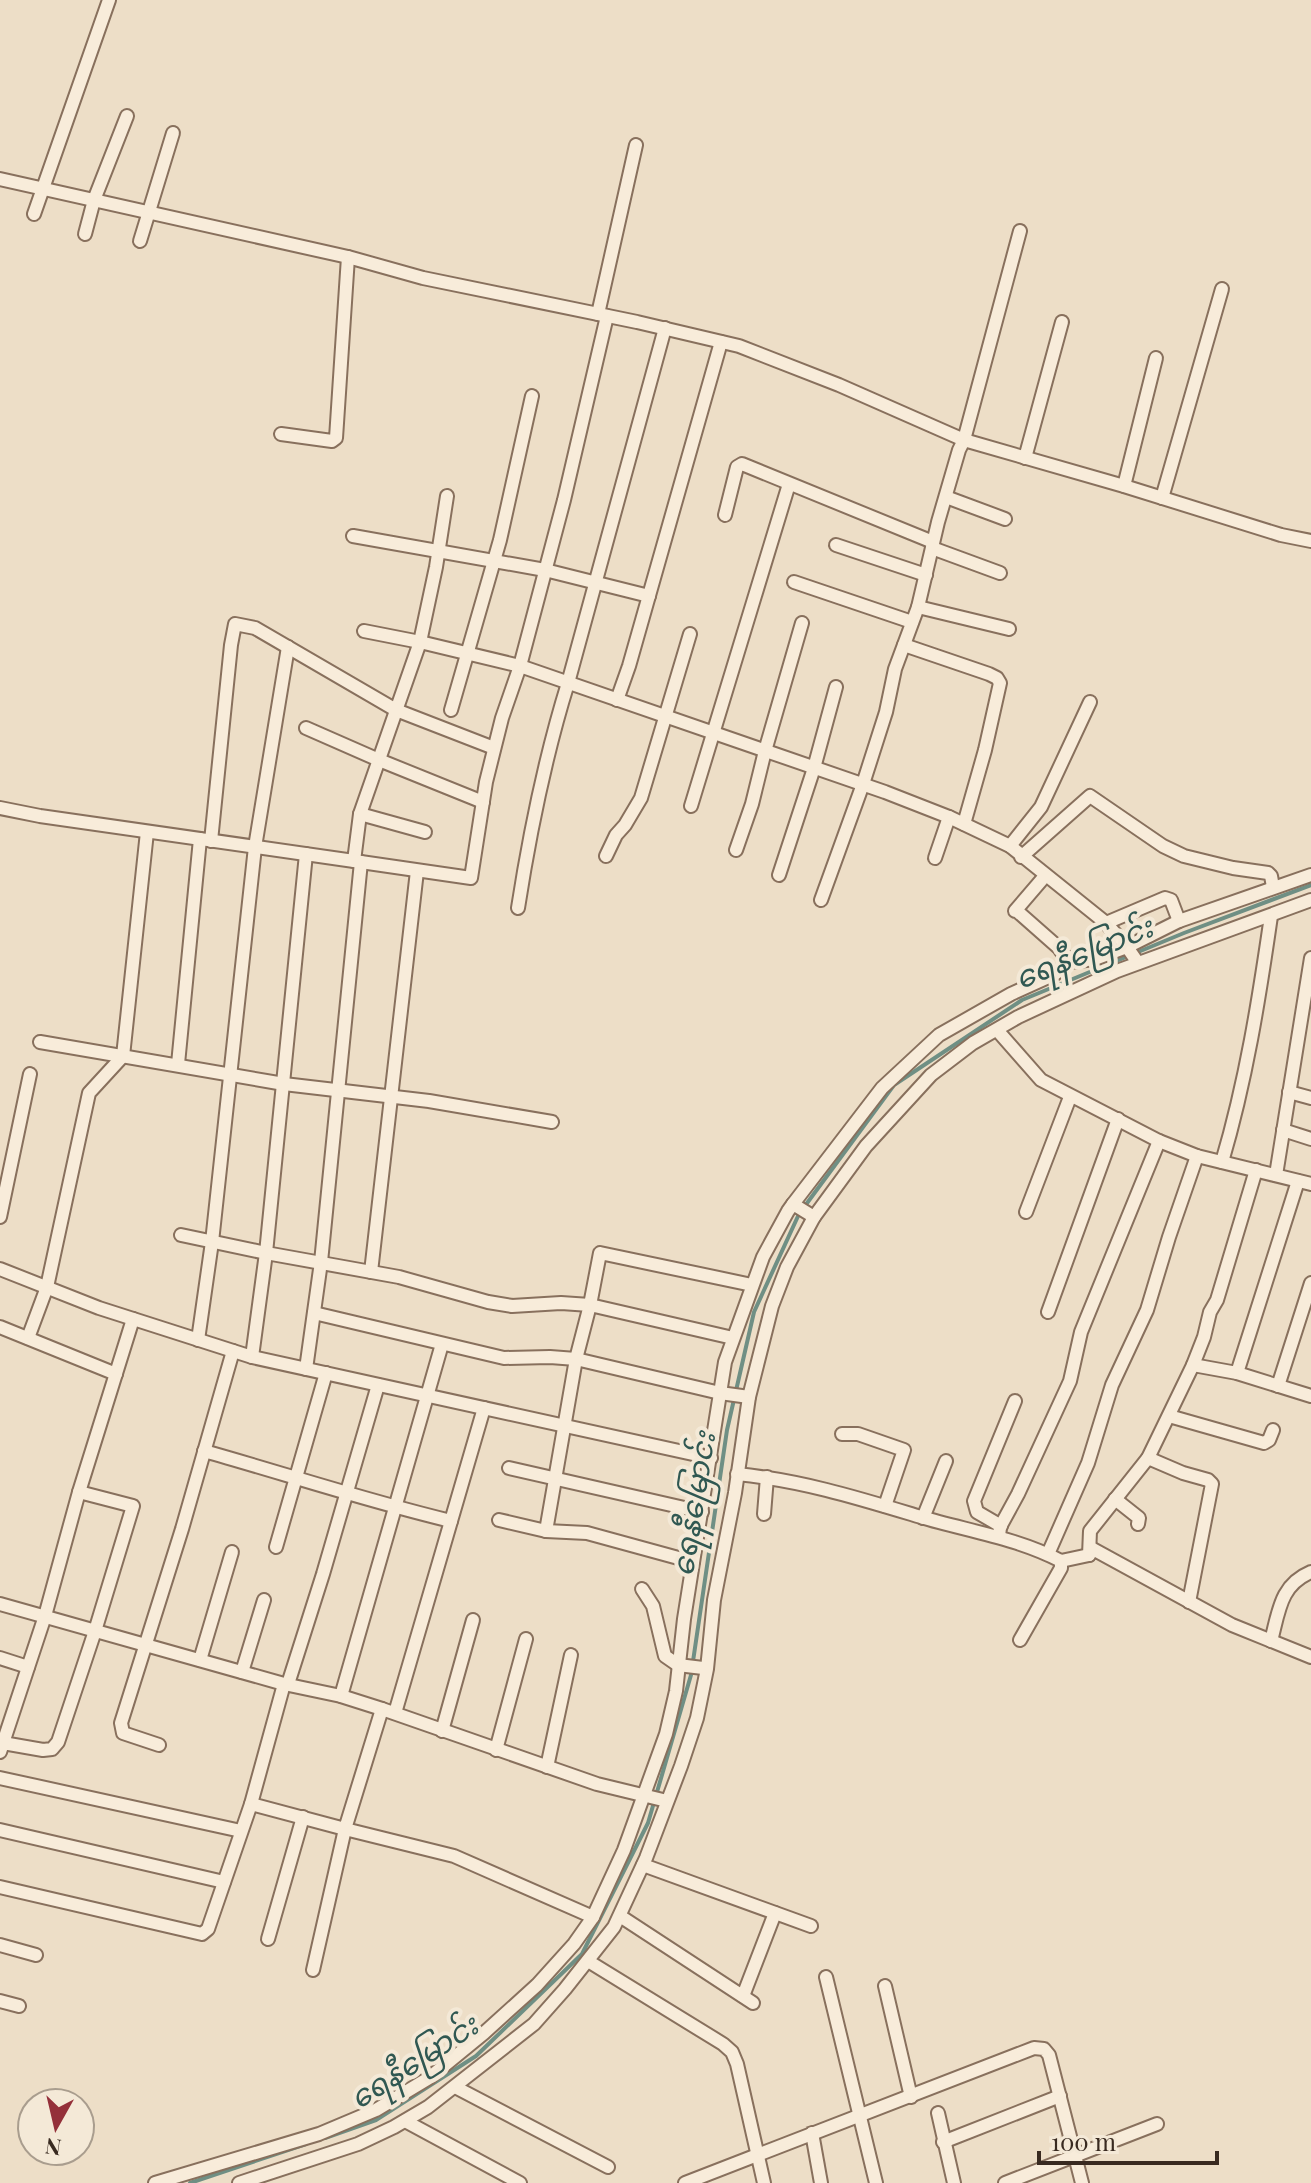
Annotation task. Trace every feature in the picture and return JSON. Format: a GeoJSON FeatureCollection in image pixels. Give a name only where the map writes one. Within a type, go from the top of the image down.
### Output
{"type":"FeatureCollection","features":[{"type":"Feature","properties":{"kind":"street"},"geometry":{"type":"LineString","coordinates":[[34,214],[109,0]]}},
{"type":"Feature","properties":{"kind":"street"},"geometry":{"type":"LineString","coordinates":[[85,234],[94,200],[127,116]]}},
{"type":"Feature","properties":{"kind":"street"},"geometry":{"type":"LineString","coordinates":[[140,241],[173,133]]}},
{"type":"Feature","properties":{"kind":"street"},"geometry":{"type":"LineString","coordinates":[[0,808],[471,878],[494,748],[520,666],[564,500],[636,145]]}},
{"type":"Feature","properties":{"kind":"street"},"geometry":{"type":"LineString","coordinates":[[0,179],[348,257],[423,278],[747,348],[839,385],[962,444],[1025,458],[1281,535],[1311,541]]}},
{"type":"Feature","properties":{"kind":"street"},"geometry":{"type":"LineString","coordinates":[[821,900],[863,784],[886,712],[895,669],[918,607],[1020,231]]}},
{"type":"Feature","properties":{"kind":"street"},"geometry":{"type":"LineString","coordinates":[[281,434],[332,441],[336,438],[348,257]]}},
{"type":"Feature","properties":{"kind":"street"},"geometry":{"type":"LineString","coordinates":[[1162,498],[1222,289]]}},
{"type":"Feature","properties":{"kind":"street"},"geometry":{"type":"LineString","coordinates":[[1025,458],[1062,322]]}},
{"type":"Feature","properties":{"kind":"street"},"geometry":{"type":"LineString","coordinates":[[518,908],[539,785],[665,328]]}},
{"type":"Feature","properties":{"kind":"street"},"geometry":{"type":"LineString","coordinates":[[617,700],[721,342]]}},
{"type":"Feature","properties":{"kind":"street"},"geometry":{"type":"LineString","coordinates":[[1124,486],[1156,358]]}},
{"type":"Feature","properties":{"kind":"street"},"geometry":{"type":"LineString","coordinates":[[451,710],[494,559],[532,396]]}},
{"type":"Feature","properties":{"kind":"street"},"geometry":{"type":"LineString","coordinates":[[725,515],[740,465],[1000,573]]}},
{"type":"Feature","properties":{"kind":"street"},"geometry":{"type":"LineString","coordinates":[[691,806],[789,484]]}},
{"type":"Feature","properties":{"kind":"street"},"geometry":{"type":"LineString","coordinates":[[306,1369],[339,1091],[360,814],[420,642],[447,496]]}},
{"type":"Feature","properties":{"kind":"street"},"geometry":{"type":"LineString","coordinates":[[946,497],[1005,519]]}},
{"type":"Feature","properties":{"kind":"street"},"geometry":{"type":"LineString","coordinates":[[353,536],[494,559],[649,596]]}},
{"type":"Feature","properties":{"kind":"street"},"geometry":{"type":"LineString","coordinates":[[836,545],[926,575]]}},
{"type":"Feature","properties":{"kind":"street"},"geometry":{"type":"LineString","coordinates":[[794,582],[912,622]]}},
{"type":"Feature","properties":{"kind":"street"},"geometry":{"type":"LineString","coordinates":[[918,607],[1009,629]]}},
{"type":"Feature","properties":{"kind":"street"},"geometry":{"type":"LineString","coordinates":[[736,850],[752,804],[802,623]]}},
{"type":"Feature","properties":{"kind":"street"},"geometry":{"type":"LineString","coordinates":[[178,1064],[233,628],[238,624],[255,628],[398,705],[494,748]]}},
{"type":"Feature","properties":{"kind":"street"},"geometry":{"type":"LineString","coordinates":[[364,631],[520,666],[863,784],[949,817],[1002,843],[1021,857],[1106,923],[1132,955]]}},
{"type":"Feature","properties":{"kind":"street"},"geometry":{"type":"LineString","coordinates":[[606,856],[641,798],[690,634]]}},
{"type":"Feature","properties":{"kind":"street"},"geometry":{"type":"LineString","coordinates":[[904,645],[989,674],[1000,683],[964,824]]}},
{"type":"Feature","properties":{"kind":"street"},"geometry":{"type":"LineString","coordinates":[[198,1340],[212,1242],[255,847],[288,647]]}},
{"type":"Feature","properties":{"kind":"street"},"geometry":{"type":"LineString","coordinates":[[779,875],[814,768],[836,687]]}},
{"type":"Feature","properties":{"kind":"street"},"geometry":{"type":"LineString","coordinates":[[1002,843],[1041,807],[1090,702]]}},
{"type":"Feature","properties":{"kind":"street"},"geometry":{"type":"LineString","coordinates":[[306,728],[483,802]]}},
{"type":"Feature","properties":{"kind":"street"},"geometry":{"type":"LineString","coordinates":[[1021,857],[1090,796],[1163,846],[1210,864],[1268,873],[1273,887]]}},
{"type":"Feature","properties":{"kind":"street"},"geometry":{"type":"LineString","coordinates":[[360,814],[425,832]]}},
{"type":"Feature","properties":{"kind":"street"},"geometry":{"type":"LineString","coordinates":[[935,858],[949,817]]}},
{"type":"Feature","properties":{"kind":"street"},"geometry":{"type":"LineString","coordinates":[[28,1338],[47,1287],[89,1093],[123,1056],[147,832]]}},
{"type":"Feature","properties":{"kind":"street"},"geometry":{"type":"LineString","coordinates":[[252,1357],[266,1253],[306,854]]}},
{"type":"Feature","properties":{"kind":"street"},"geometry":{"type":"LineString","coordinates":[[371,1272],[417,871]]}},
{"type":"Feature","properties":{"kind":"street"},"geometry":{"type":"LineString","coordinates":[[239,2183],[358,2144],[405,2121],[455,2087],[534,2024],[614,1927],[643,1865],[697,1718],[747,1397],[772,1306],[787,1267],[813,1217],[866,1146],[903,1102],[931,1075],[973,1043],[1068,993],[1132,955],[1179,921],[1311,875]]}},
{"type":"Feature","properties":{"kind":"street"},"geometry":{"type":"LineString","coordinates":[[1045,876],[1015,911],[1059,948],[1069,962]]}},
{"type":"Feature","properties":{"kind":"street"},"geometry":{"type":"LineString","coordinates":[[1106,923],[1165,898],[1171,900],[1179,921]]}},
{"type":"Feature","properties":{"kind":"street"},"geometry":{"type":"LineString","coordinates":[[155,2183],[303,2140],[376,2110],[429,2078],[537,1985],[574,1944],[593,1917],[645,1797],[666,1734],[676,1691],[693,1562],[723,1393],[725,1362],[733,1338],[763,1257],[794,1205],[882,1088],[939,1035],[1011,994],[1055,974],[1069,962],[1132,955],[1271,916],[1311,900]]}},
{"type":"Feature","properties":{"kind":"street"},"geometry":{"type":"LineString","coordinates":[[1222,1162],[1236,1115],[1255,1025],[1271,916]]}},
{"type":"Feature","properties":{"kind":"street"},"geometry":{"type":"LineString","coordinates":[[1276,1175],[1311,958]]}},
{"type":"Feature","properties":{"kind":"street"},"geometry":{"type":"LineString","coordinates":[[997,1030],[1041,1080],[1070,1097],[1159,1141],[1197,1156],[1305,1183],[1237,1373]]}},
{"type":"Feature","properties":{"kind":"street"},"geometry":{"type":"LineString","coordinates":[[40,1042],[284,1084],[429,1101],[552,1122]]}},
{"type":"Feature","properties":{"kind":"street"},"geometry":{"type":"LineString","coordinates":[[1296,1050],[1311,1055]]}},
{"type":"Feature","properties":{"kind":"street"},"geometry":{"type":"LineString","coordinates":[[0,1217],[30,1074]]}},
{"type":"Feature","properties":{"kind":"street"},"geometry":{"type":"LineString","coordinates":[[885,1089],[903,1102]]}},
{"type":"Feature","properties":{"kind":"street"},"geometry":{"type":"LineString","coordinates":[[1289,1092],[1311,1098]]}},
{"type":"Feature","properties":{"kind":"street"},"geometry":{"type":"LineString","coordinates":[[1026,1212],[1070,1097]]}},
{"type":"Feature","properties":{"kind":"street"},"geometry":{"type":"LineString","coordinates":[[1048,1312],[1118,1119]]}},
{"type":"Feature","properties":{"kind":"street"},"geometry":{"type":"LineString","coordinates":[[1283,1130],[1311,1139]]}},
{"type":"Feature","properties":{"kind":"street"},"geometry":{"type":"LineString","coordinates":[[1000,1531],[1070,1381],[1081,1332],[1159,1141]]}},
{"type":"Feature","properties":{"kind":"street"},"geometry":{"type":"LineString","coordinates":[[0,1144],[15,1147]]}},
{"type":"Feature","properties":{"kind":"street"},"geometry":{"type":"LineString","coordinates":[[1050,1548],[1088,1463],[1112,1385],[1147,1310],[1197,1156]]}},
{"type":"Feature","properties":{"kind":"street"},"geometry":{"type":"LineString","coordinates":[[1061,1561],[1089,1544],[1097,1521],[1148,1458],[1169,1416],[1204,1337],[1256,1170]]}},
{"type":"Feature","properties":{"kind":"street"},"geometry":{"type":"LineString","coordinates":[[794,1205],[813,1217]]}},
{"type":"Feature","properties":{"kind":"street"},"geometry":{"type":"LineString","coordinates":[[181,1235],[399,1277],[488,1302],[512,1306],[590,1305],[733,1338]]}},
{"type":"Feature","properties":{"kind":"street"},"geometry":{"type":"LineString","coordinates":[[546,1531],[576,1359],[600,1253],[752,1285]]}},
{"type":"Feature","properties":{"kind":"street"},"geometry":{"type":"LineString","coordinates":[[0,1269],[133,1319],[252,1357],[711,1458]]}},
{"type":"Feature","properties":{"kind":"street"},"geometry":{"type":"LineString","coordinates":[[1278,1386],[1311,1283]]}},
{"type":"Feature","properties":{"kind":"street"},"geometry":{"type":"LineString","coordinates":[[314,1313],[504,1358],[576,1359],[747,1397]]}},
{"type":"Feature","properties":{"kind":"street"},"geometry":{"type":"LineString","coordinates":[[79,1492],[133,1506],[95,1631],[58,1742],[52,1749],[43,1750],[1,1747],[45,1616],[79,1492],[133,1319]]}},
{"type":"Feature","properties":{"kind":"street"},"geometry":{"type":"LineString","coordinates":[[0,1327],[116,1374]]}},
{"type":"Feature","properties":{"kind":"street"},"geometry":{"type":"LineString","coordinates":[[341,1696],[442,1344]]}},
{"type":"Feature","properties":{"kind":"street"},"geometry":{"type":"LineString","coordinates":[[159,1745],[127,1735],[121,1730],[121,1723],[233,1351]]}},
{"type":"Feature","properties":{"kind":"street"},"geometry":{"type":"LineString","coordinates":[[1193,1365],[1237,1373],[1311,1396]]}},
{"type":"Feature","properties":{"kind":"street"},"geometry":{"type":"LineString","coordinates":[[276,1547],[326,1373]]}},
{"type":"Feature","properties":{"kind":"street"},"geometry":{"type":"LineString","coordinates":[[0,1887],[202,1934],[208,1929],[323,1574],[378,1385]]}},
{"type":"Feature","properties":{"kind":"street"},"geometry":{"type":"LineString","coordinates":[[1000,1531],[977,1512],[974,1501],[1015,1401]]}},
{"type":"Feature","properties":{"kind":"street"},"geometry":{"type":"LineString","coordinates":[[313,1970],[345,1829],[451,1521],[484,1408]]}},
{"type":"Feature","properties":{"kind":"street"},"geometry":{"type":"LineString","coordinates":[[1169,1416],[1264,1443],[1269,1440],[1273,1430]]}},
{"type":"Feature","properties":{"kind":"street"},"geometry":{"type":"LineString","coordinates":[[842,1434],[858,1434],[904,1450],[886,1502]]}},
{"type":"Feature","properties":{"kind":"street"},"geometry":{"type":"LineString","coordinates":[[714,1441],[740,1445]]}},
{"type":"Feature","properties":{"kind":"street"},"geometry":{"type":"LineString","coordinates":[[204,1451],[395,1508],[451,1521]]}},
{"type":"Feature","properties":{"kind":"street"},"geometry":{"type":"LineString","coordinates":[[1148,1458],[1212,1484],[1190,1596]]}},
{"type":"Feature","properties":{"kind":"street"},"geometry":{"type":"LineString","coordinates":[[924,1514],[946,1461]]}},
{"type":"Feature","properties":{"kind":"street"},"geometry":{"type":"LineString","coordinates":[[509,1468],[702,1512]]}},
{"type":"Feature","properties":{"kind":"street"},"geometry":{"type":"LineString","coordinates":[[738,1468],[1000,1531],[1050,1548],[1061,1561],[1061,1568],[1020,1640]]}},
{"type":"Feature","properties":{"kind":"street"},"geometry":{"type":"LineString","coordinates":[[764,1514],[767,1477]]}},
{"type":"Feature","properties":{"kind":"street"},"geometry":{"type":"LineString","coordinates":[[1115,1499],[1139,1518],[1138,1524]]}},
{"type":"Feature","properties":{"kind":"street"},"geometry":{"type":"LineString","coordinates":[[499,1520],[546,1531],[587,1533],[693,1562]]}},
{"type":"Feature","properties":{"kind":"street"},"geometry":{"type":"LineString","coordinates":[[1089,1544],[1091,1548],[1190,1596],[1232,1625],[1311,1657]]}},
{"type":"Feature","properties":{"kind":"street"},"geometry":{"type":"LineString","coordinates":[[200,1660],[232,1552]]}},
{"type":"Feature","properties":{"kind":"street"},"geometry":{"type":"LineString","coordinates":[[1271,1639],[1290,1584],[1311,1572]]}},
{"type":"Feature","properties":{"kind":"street"},"geometry":{"type":"LineString","coordinates":[[642,1589],[653,1606],[665,1656],[680,1665],[703,1668]]}},
{"type":"Feature","properties":{"kind":"street"},"geometry":{"type":"LineString","coordinates":[[242,1672],[264,1600]]}},
{"type":"Feature","properties":{"kind":"street"},"geometry":{"type":"LineString","coordinates":[[0,1604],[286,1684],[341,1696],[597,1784],[665,1801]]}},
{"type":"Feature","properties":{"kind":"street"},"geometry":{"type":"LineString","coordinates":[[442,1731],[473,1620]]}},
{"type":"Feature","properties":{"kind":"street"},"geometry":{"type":"LineString","coordinates":[[496,1750],[526,1639]]}},
{"type":"Feature","properties":{"kind":"street"},"geometry":{"type":"LineString","coordinates":[[547,1767],[571,1655]]}},
{"type":"Feature","properties":{"kind":"street"},"geometry":{"type":"LineString","coordinates":[[0,1658],[28,1667]]}},
{"type":"Feature","properties":{"kind":"street"},"geometry":{"type":"LineString","coordinates":[[0,1778],[241,1831]]}},
{"type":"Feature","properties":{"kind":"street"},"geometry":{"type":"LineString","coordinates":[[251,1804],[454,1856],[593,1917]]}},
{"type":"Feature","properties":{"kind":"street"},"geometry":{"type":"LineString","coordinates":[[268,1939],[303,1817]]}},
{"type":"Feature","properties":{"kind":"street"},"geometry":{"type":"LineString","coordinates":[[0,1830],[224,1882]]}},
{"type":"Feature","properties":{"kind":"street"},"geometry":{"type":"LineString","coordinates":[[643,1865],[811,1926]]}},
{"type":"Feature","properties":{"kind":"street"},"geometry":{"type":"LineString","coordinates":[[620,1916],[748,1999],[775,1913]]}},
{"type":"Feature","properties":{"kind":"street"},"geometry":{"type":"LineString","coordinates":[[0,1945],[36,1955]]}},
{"type":"Feature","properties":{"kind":"street"},"geometry":{"type":"LineString","coordinates":[[588,1961],[732,2052],[764,2183]]}},
{"type":"Feature","properties":{"kind":"street"},"geometry":{"type":"LineString","coordinates":[[826,1977],[876,2183]]}},
{"type":"Feature","properties":{"kind":"street"},"geometry":{"type":"LineString","coordinates":[[885,1986],[911,2097]]}},
{"type":"Feature","properties":{"kind":"street"},"geometry":{"type":"LineString","coordinates":[[0,2001],[19,2006]]}},
{"type":"Feature","properties":{"kind":"street"},"geometry":{"type":"LineString","coordinates":[[685,2183],[1034,2048],[1044,2049],[1049,2055],[1082,2183]]}},
{"type":"Feature","properties":{"kind":"street"},"geometry":{"type":"LineString","coordinates":[[455,2087],[608,2167]]}},
{"type":"Feature","properties":{"kind":"street"},"geometry":{"type":"LineString","coordinates":[[943,2142],[1060,2096]]}},
{"type":"Feature","properties":{"kind":"street"},"geometry":{"type":"LineString","coordinates":[[938,2113],[954,2183]]}},
{"type":"Feature","properties":{"kind":"street"},"geometry":{"type":"LineString","coordinates":[[405,2121],[520,2183]]}},
{"type":"Feature","properties":{"kind":"street"},"geometry":{"type":"LineString","coordinates":[[1005,2183],[1157,2124]]}},
{"type":"Feature","properties":{"kind":"street"},"geometry":{"type":"LineString","coordinates":[[812,2133],[821,2183]]}},
{"type":"Feature","properties":{"kind":"street"},"geometry":{"type":"LineString","coordinates":[[303,2140],[314,2158]]}},
{"type":"Feature","properties":{"kind":"waterway","name":"ရေနီမြောင်း"},"geometry":{"type":"LineString","coordinates":[[325,2138],[376,2120],[476,2056],[582,1954],[648,1823],[691,1675],[727,1430],[754,1312],[799,1214],[894,1085],[1022,1000],[1311,885]]}},
{"type":"Feature","properties":{"kind":"waterway","name":"ရေနီမြောင်း"},"geometry":{"type":"LineString","coordinates":[[190,2183],[306,2144]]}}]}
